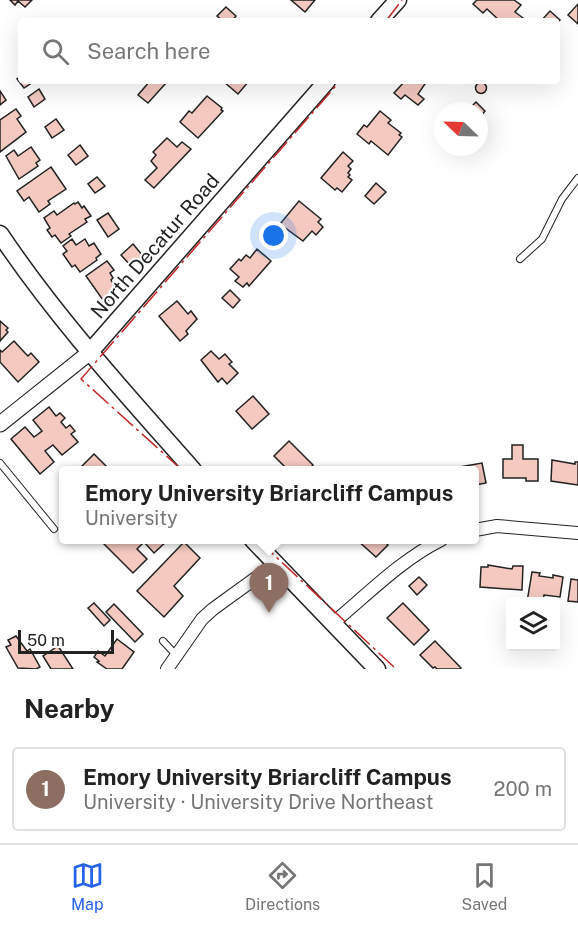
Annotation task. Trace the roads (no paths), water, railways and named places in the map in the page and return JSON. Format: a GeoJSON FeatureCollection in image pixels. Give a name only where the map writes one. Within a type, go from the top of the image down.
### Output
{"type":"FeatureCollection","features":[{"type":"Feature","properties":{"kind":"main road"},"geometry":{"type":"LineString","coordinates":[[382,18],[398,0]]}},
{"type":"Feature","properties":{"kind":"main road","name":"North Decatur Road"},"geometry":{"type":"LineString","coordinates":[[88,352],[324,84]]}},
{"type":"Feature","properties":{"kind":"main road"},"geometry":{"type":"LineString","coordinates":[[0,234],[88,352],[189,466]]}},
{"type":"Feature","properties":{"kind":"main road"},"geometry":{"type":"LineString","coordinates":[[257,544],[377,669]]}},
{"type":"Feature","properties":{"kind":"street","name":"North Decatur Road"},"geometry":{"type":"LineString","coordinates":[[0,424],[88,352]]}},
{"type":"Feature","properties":{"kind":"street"},"geometry":{"type":"LineString","coordinates":[[479,529],[496,526],[578,533]]}},
{"type":"Feature","properties":{"kind":"street"},"geometry":{"type":"LineString","coordinates":[[333,623],[402,564],[432,544]]}},
{"type":"Feature","properties":{"kind":"street"},"geometry":{"type":"LineString","coordinates":[[167,669],[202,619],[275,564]]}},
{"type":"Feature","properties":{"kind":"lane"},"geometry":{"type":"LineString","coordinates":[[520,259],[542,239],[562,199],[578,178]]}},
{"type":"Feature","properties":{"kind":"lane"},"geometry":{"type":"LineString","coordinates":[[0,463],[54,529]]}},
{"type":"Feature","properties":{"kind":"lane"},"geometry":{"type":"LineString","coordinates":[[163,641],[177,655]]}},
{"type":"Feature","properties":{"kind":"place","name":"Emory University Briarcliff Campus"},"geometry":{"type":"Point","coordinates":[269,613]}}]}
